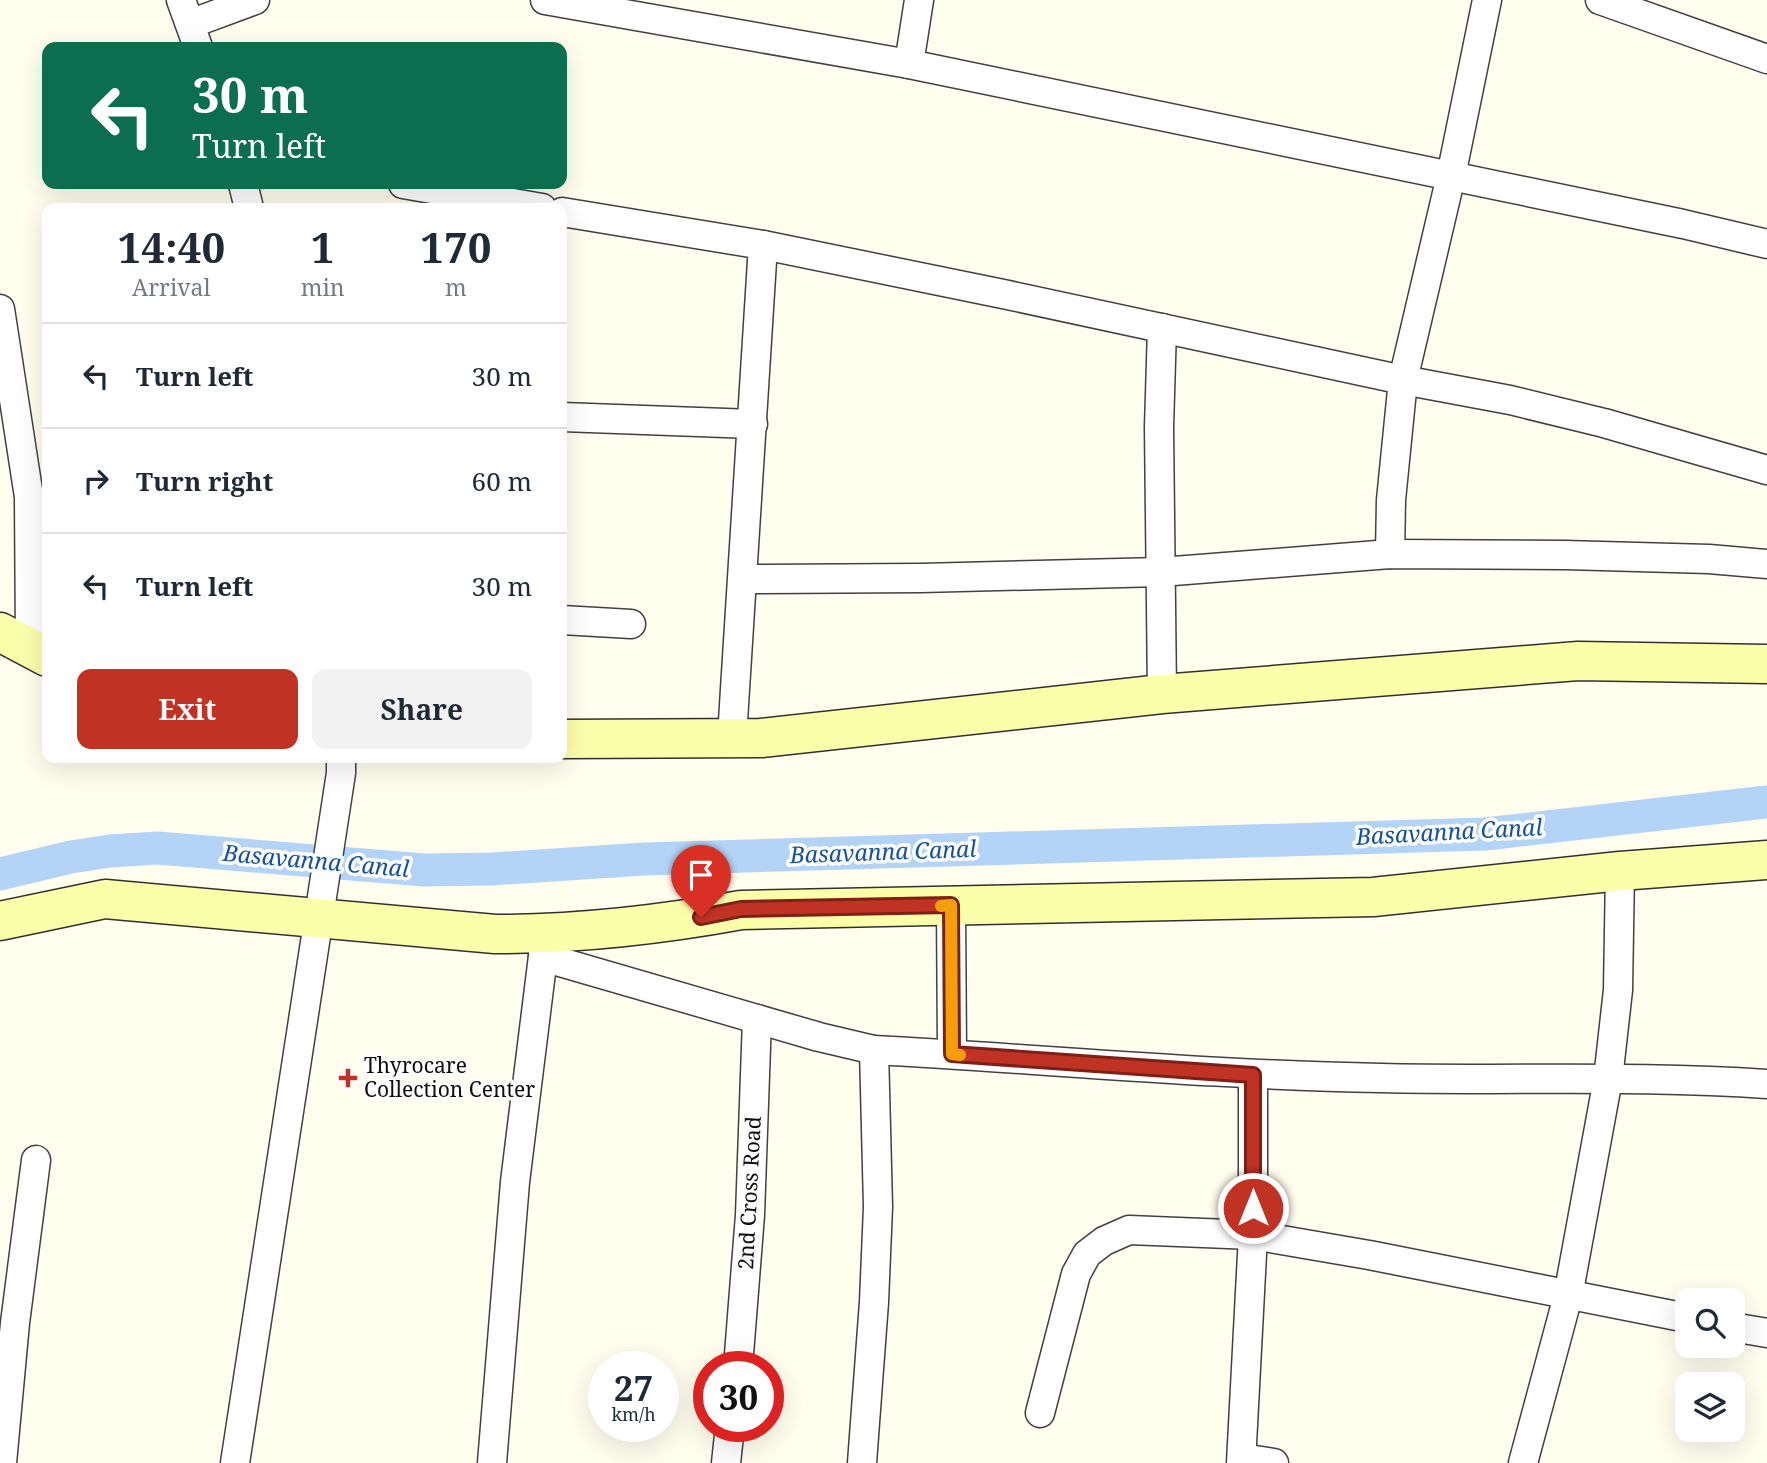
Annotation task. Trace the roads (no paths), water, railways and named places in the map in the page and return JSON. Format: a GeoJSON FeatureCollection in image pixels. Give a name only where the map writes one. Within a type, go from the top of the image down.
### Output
{"type":"FeatureCollection","features":[{"type":"Feature","properties":{"kind":"street"},"geometry":{"type":"LineString","coordinates":[[189,24],[256,0]]}},
{"type":"Feature","properties":{"kind":"street"},"geometry":{"type":"LineString","coordinates":[[545,0],[909,64],[1767,244]]}},
{"type":"Feature","properties":{"kind":"street"},"geometry":{"type":"LineString","coordinates":[[909,64],[919,0]]}},
{"type":"Feature","properties":{"kind":"street"},"geometry":{"type":"LineString","coordinates":[[1390,554],[1392,488],[1403,380],[1451,176],[1487,0]]}},
{"type":"Feature","properties":{"kind":"street"},"geometry":{"type":"LineString","coordinates":[[1600,0],[1647,8],[1767,59]]}},
{"type":"Feature","properties":{"kind":"street"},"geometry":{"type":"LineString","coordinates":[[432,189],[513,203]]}},
{"type":"Feature","properties":{"kind":"street"},"geometry":{"type":"LineString","coordinates":[[567,213],[763,245],[1403,380],[1510,400],[1577,416],[1767,470]]}},
{"type":"Feature","properties":{"kind":"street"},"geometry":{"type":"LineString","coordinates":[[732,737],[763,245]]}},
{"type":"Feature","properties":{"kind":"street"},"geometry":{"type":"LineString","coordinates":[[0,309],[29,497],[39,542],[26,646]]}},
{"type":"Feature","properties":{"kind":"street"},"geometry":{"type":"LineString","coordinates":[[1162,328],[1159,427],[1162,694]]}},
{"type":"Feature","properties":{"kind":"street"},"geometry":{"type":"LineString","coordinates":[[567,417],[753,424]]}},
{"type":"Feature","properties":{"kind":"street"},"geometry":{"type":"LineString","coordinates":[[743,579],[1161,572],[1390,554],[1565,555],[1709,559],[1767,564]]}},
{"type":"Feature","properties":{"kind":"street"},"geometry":{"type":"LineString","coordinates":[[567,620],[631,624]]}},
{"type":"Feature","properties":{"kind":"street"},"geometry":{"type":"LineString","coordinates":[[567,739],[761,738],[1162,694],[1578,662],[1767,664]]}},
{"type":"Feature","properties":{"kind":"street"},"geometry":{"type":"LineString","coordinates":[[236,1463],[341,766]]}},
{"type":"Feature","properties":{"kind":"street"},"geometry":{"type":"LineString","coordinates":[[544,945],[741,909],[1373,897],[1620,871],[1767,860]]}},
{"type":"Feature","properties":{"kind":"street"},"geometry":{"type":"LineString","coordinates":[[1523,1463],[1568,1296],[1608,1079],[1618,990],[1620,871]]}},
{"type":"Feature","properties":{"kind":"street"},"geometry":{"type":"LineString","coordinates":[[0,921],[105,899],[322,902],[544,945],[757,1019],[874,1050],[1253,1075],[1608,1079],[1767,1084]]}},
{"type":"Feature","properties":{"kind":"street"},"geometry":{"type":"LineString","coordinates":[[951,905],[952,1054]]}},
{"type":"Feature","properties":{"kind":"street"},"geometry":{"type":"LineString","coordinates":[[492,1463],[515,1182],[544,945]]}},
{"type":"Feature","properties":{"kind":"street","name":"2nd Cross Road"},"geometry":{"type":"LineString","coordinates":[[739,1351],[750,1215],[757,1019]]}},
{"type":"Feature","properties":{"kind":"street"},"geometry":{"type":"LineString","coordinates":[[862,1463],[878,1207],[874,1050]]}},
{"type":"Feature","properties":{"kind":"street"},"geometry":{"type":"LineString","coordinates":[[1253,1075],[1253,1235],[1242,1461],[1274,1463]]}},
{"type":"Feature","properties":{"kind":"street"},"geometry":{"type":"LineString","coordinates":[[2,1463],[8,1323],[36,1160]]}},
{"type":"Feature","properties":{"kind":"street"},"geometry":{"type":"LineString","coordinates":[[1040,1413],[1076,1274],[1087,1254],[1104,1241],[1129,1230],[1253,1235],[1369,1255],[1675,1316]]}},
{"type":"Feature","properties":{"kind":"street"},"geometry":{"type":"LineString","coordinates":[[1745,1329],[1767,1333]]}},
{"type":"Feature","properties":{"kind":"street"},"geometry":{"type":"LineString","coordinates":[[726,1463],[728,1442]]}},
{"type":"Feature","properties":{"kind":"waterway","name":"Basavanna Canal"},"geometry":{"type":"LineString","coordinates":[[0,874],[71,857],[158,848],[424,870],[492,869],[644,859],[1485,834],[1767,802]]}},
{"type":"Feature","properties":{"kind":"place","name":"Thyrocare Collection Center"},"geometry":{"type":"Point","coordinates":[348,1078]}}]}
